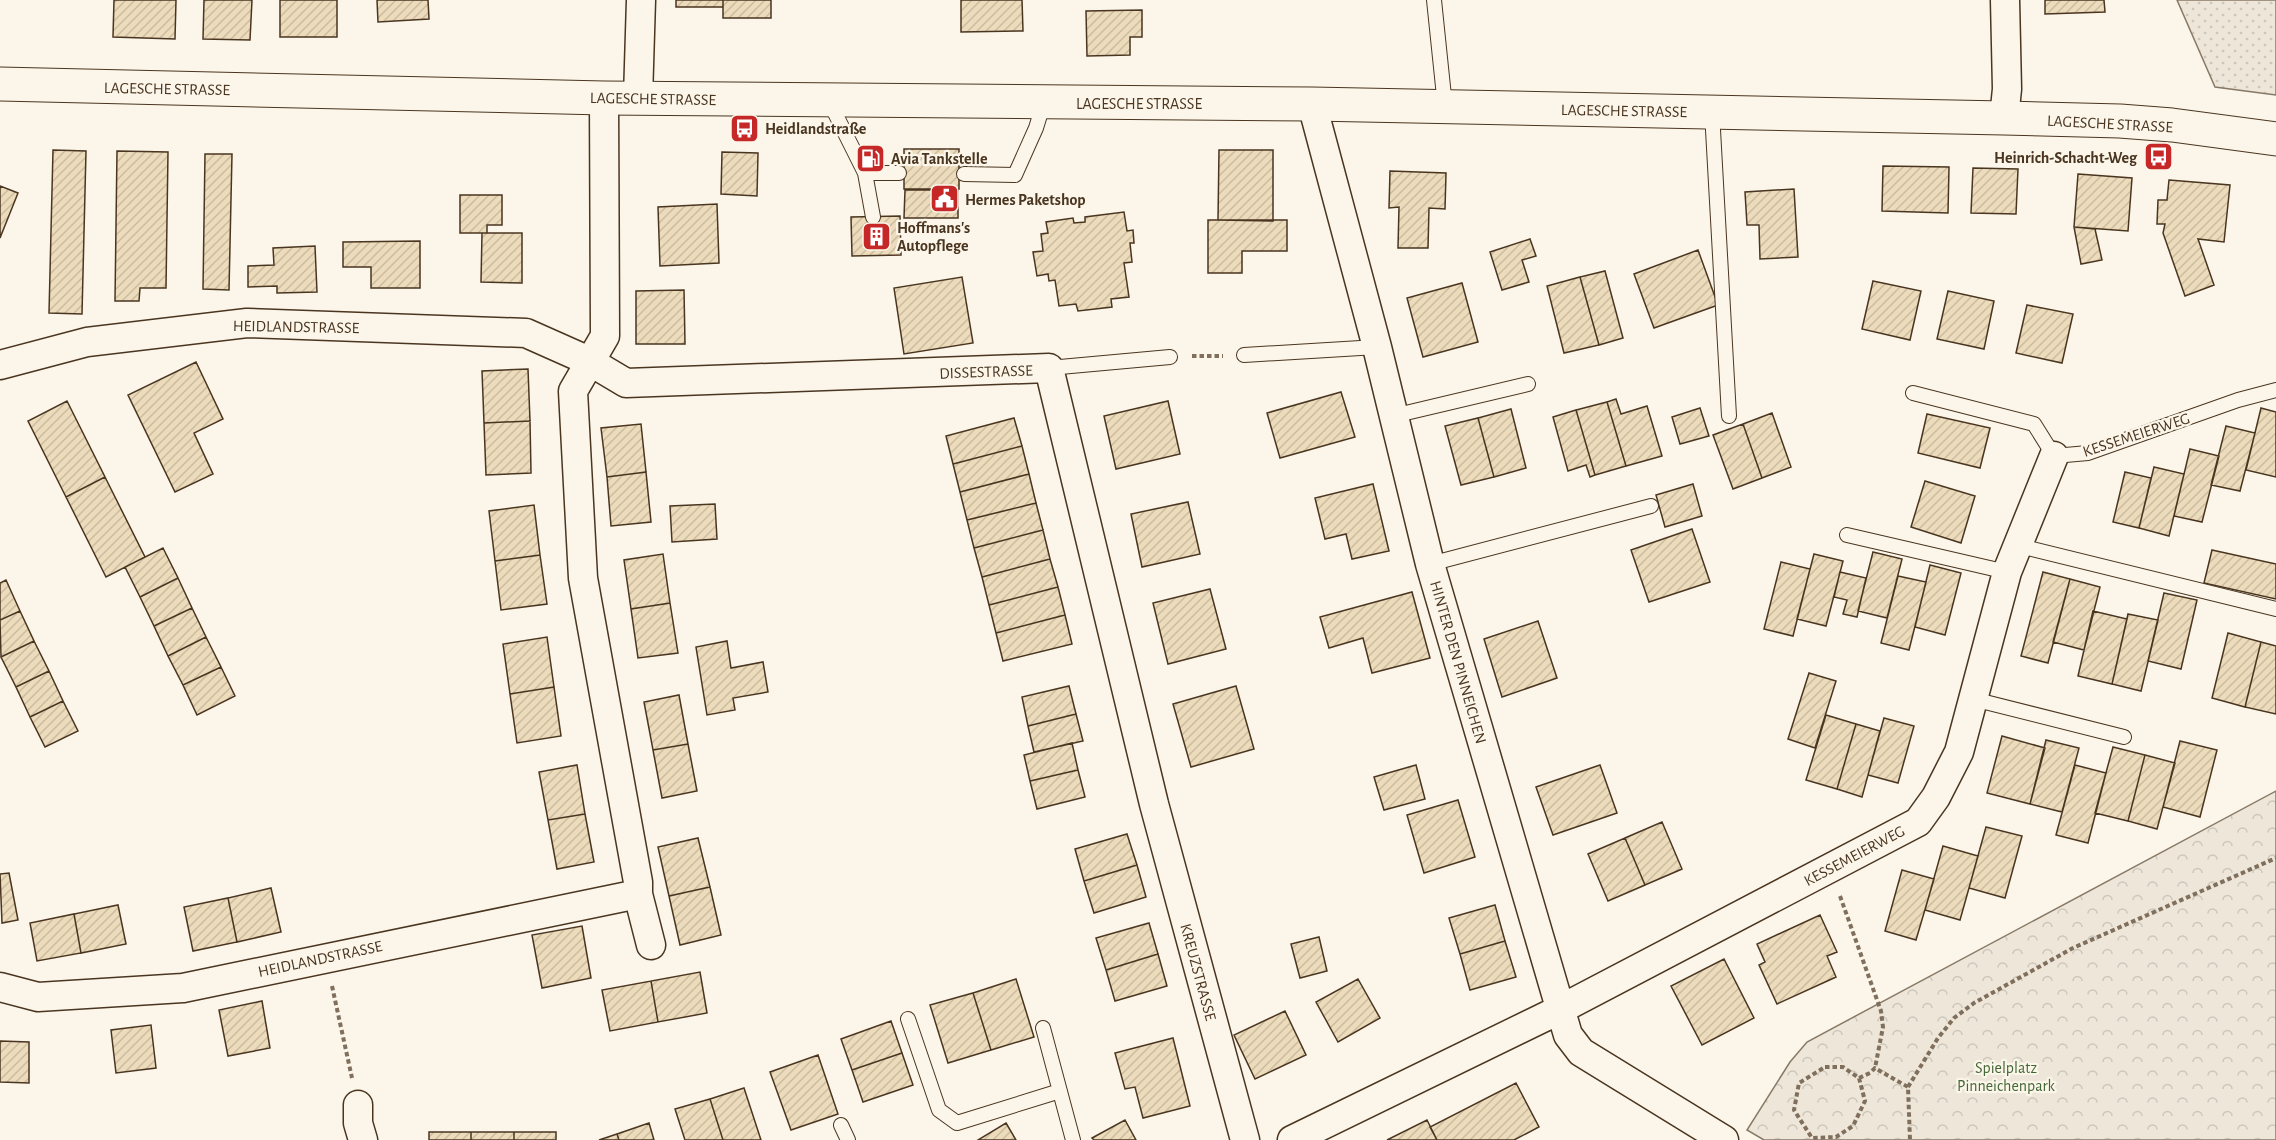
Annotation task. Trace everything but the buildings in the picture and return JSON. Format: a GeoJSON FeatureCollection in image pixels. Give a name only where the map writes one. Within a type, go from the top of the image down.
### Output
{"type":"FeatureCollection","features":[{"type":"Feature","properties":{"kind":"street"},"geometry":{"type":"LineString","coordinates":[[639,98],[641,0]]}},
{"type":"Feature","properties":{"kind":"street"},"geometry":{"type":"LineString","coordinates":[[2004,118],[2007,89],[2005,0]]}},
{"type":"Feature","properties":{"kind":"street","name":"LAGESCHE STRASSE"},"geometry":{"type":"LineString","coordinates":[[0,84],[604,98],[1312,104],[2004,118],[2172,125],[2276,139]]}},
{"type":"Feature","properties":{"kind":"street"},"geometry":{"type":"LineString","coordinates":[[604,98],[605,336],[573,391],[583,578],[638,882],[638,894],[651,945]]}},
{"type":"Feature","properties":{"kind":"street","name":"HINTER DEN PINNEICHEN"},"geometry":{"type":"LineString","coordinates":[[1312,104],[1377,347],[1430,564],[1568,1035],[1581,1052],[1724,1140]]}},
{"type":"Feature","properties":{"kind":"street","name":"HEIDLANDSTRASSE"},"geometry":{"type":"LineString","coordinates":[[0,365],[87,342],[247,323],[526,333],[589,362]]}},
{"type":"Feature","properties":{"kind":"street","name":"DISSESTRASSE"},"geometry":{"type":"LineString","coordinates":[[589,362],[626,383],[1049,369],[1154,804]]}},
{"type":"Feature","properties":{"kind":"street","name":"KESSEMEIERWEG"},"geometry":{"type":"LineString","coordinates":[[1561,1009],[1918,822],[1936,797],[1959,752],[2007,572],[2054,456]]}},
{"type":"Feature","properties":{"kind":"street","name":"KREUZSTRASSE"},"geometry":{"type":"LineString","coordinates":[[1154,804],[1245,1140]]}},
{"type":"Feature","properties":{"kind":"street","name":"HEIDLANDSTRASSE"},"geometry":{"type":"LineString","coordinates":[[0,987],[38,996],[183,988],[638,894]]}},
{"type":"Feature","properties":{"kind":"street"},"geometry":{"type":"LineString","coordinates":[[1292,1140],[1561,1009]]}},
{"type":"Feature","properties":{"kind":"street"},"geometry":{"type":"LineString","coordinates":[[356,1097],[358,1123],[363,1140]]}},
{"type":"Feature","properties":{"kind":"lane"},"geometry":{"type":"LineString","coordinates":[[1434,0],[1445,106]]}},
{"type":"Feature","properties":{"kind":"lane"},"geometry":{"type":"LineString","coordinates":[[830,101],[865,173],[873,217]]}},
{"type":"Feature","properties":{"kind":"lane"},"geometry":{"type":"LineString","coordinates":[[964,174],[1015,175],[1036,128],[1044,102]]}},
{"type":"Feature","properties":{"kind":"lane"},"geometry":{"type":"LineString","coordinates":[[1712,112],[1729,416]]}},
{"type":"Feature","properties":{"kind":"lane"},"geometry":{"type":"LineString","coordinates":[[865,173],[899,173]]}},
{"type":"Feature","properties":{"kind":"lane"},"geometry":{"type":"LineString","coordinates":[[1244,355],[1377,347]]}},
{"type":"Feature","properties":{"kind":"lane"},"geometry":{"type":"LineString","coordinates":[[1049,369],[1170,357]]}},
{"type":"Feature","properties":{"kind":"lane"},"geometry":{"type":"LineString","coordinates":[[1393,416],[1528,384]]}},
{"type":"Feature","properties":{"kind":"lane","name":"KESSEMEIERWEG"},"geometry":{"type":"LineString","coordinates":[[2054,456],[2088,453],[2238,400],[2276,390]]}},
{"type":"Feature","properties":{"kind":"lane"},"geometry":{"type":"LineString","coordinates":[[1913,393],[2034,424],[2054,456]]}},
{"type":"Feature","properties":{"kind":"lane"},"geometry":{"type":"LineString","coordinates":[[1430,564],[1651,506]]}},
{"type":"Feature","properties":{"kind":"lane"},"geometry":{"type":"LineString","coordinates":[[1847,535],[2007,572]]}},
{"type":"Feature","properties":{"kind":"lane"},"geometry":{"type":"LineString","coordinates":[[2016,545],[2276,609]]}},
{"type":"Feature","properties":{"kind":"lane"},"geometry":{"type":"LineString","coordinates":[[1973,699],[2124,737]]}},
{"type":"Feature","properties":{"kind":"lane"},"geometry":{"type":"LineString","coordinates":[[908,1019],[939,1110],[957,1123],[1060,1091]]}},
{"type":"Feature","properties":{"kind":"lane"},"geometry":{"type":"LineString","coordinates":[[1043,1028],[1073,1140]]}},
{"type":"Feature","properties":{"kind":"lane"},"geometry":{"type":"LineString","coordinates":[[841,1125],[848,1140]]}},
{"type":"Feature","properties":{"kind":"path"},"geometry":{"type":"LineString","coordinates":[[1170,357],[1244,355]]}},
{"type":"Feature","properties":{"kind":"path"},"geometry":{"type":"LineString","coordinates":[[1910,1140],[1908,1087],[1938,1038],[1954,1018],[1974,1002],[2073,948],[2276,858]]}},
{"type":"Feature","properties":{"kind":"path"},"geometry":{"type":"LineString","coordinates":[[1826,870],[1838,890],[1881,1011],[1883,1028],[1875,1068],[1859,1078]]}},
{"type":"Feature","properties":{"kind":"path"},"geometry":{"type":"LineString","coordinates":[[326,957],[356,1097]]}},
{"type":"Feature","properties":{"kind":"path"},"geometry":{"type":"LineString","coordinates":[[1825,1066],[1843,1067],[1859,1078],[1865,1101],[1853,1126],[1836,1137],[1810,1139],[1794,1110],[1799,1083],[1825,1066]]}},
{"type":"Feature","properties":{"kind":"path"},"geometry":{"type":"LineString","coordinates":[[1875,1068],[1908,1087]]}},
{"type":"Feature","properties":{"kind":"green space"},"geometry":{"type":"Polygon","coordinates":[[[2177,0],[2276,0],[2276,95],[2215,87],[2177,0]]]}},
{"type":"Feature","properties":{"kind":"green space","name":"Spielplatz Pinneichenpark"},"geometry":{"type":"Polygon","coordinates":[[[2276,791],[2276,1140],[1764,1140],[1747,1130],[1790,1062],[1807,1042],[2276,791]]]}},
{"type":"Feature","properties":{"kind":"place","name":"Heidlandstraße"},"geometry":{"type":"Point","coordinates":[744,128]}},
{"type":"Feature","properties":{"kind":"place","name":"Heinrich-Schacht-Weg"},"geometry":{"type":"Point","coordinates":[2158,157]}},
{"type":"Feature","properties":{"kind":"place","name":"Avia Tankstelle"},"geometry":{"type":"Point","coordinates":[870,158]}},
{"type":"Feature","properties":{"kind":"place","name":"Hermes Paketshop"},"geometry":{"type":"Point","coordinates":[944,199]}},
{"type":"Feature","properties":{"kind":"place","name":"Hoffmans's Autopflege"},"geometry":{"type":"Point","coordinates":[876,236]}}]}
